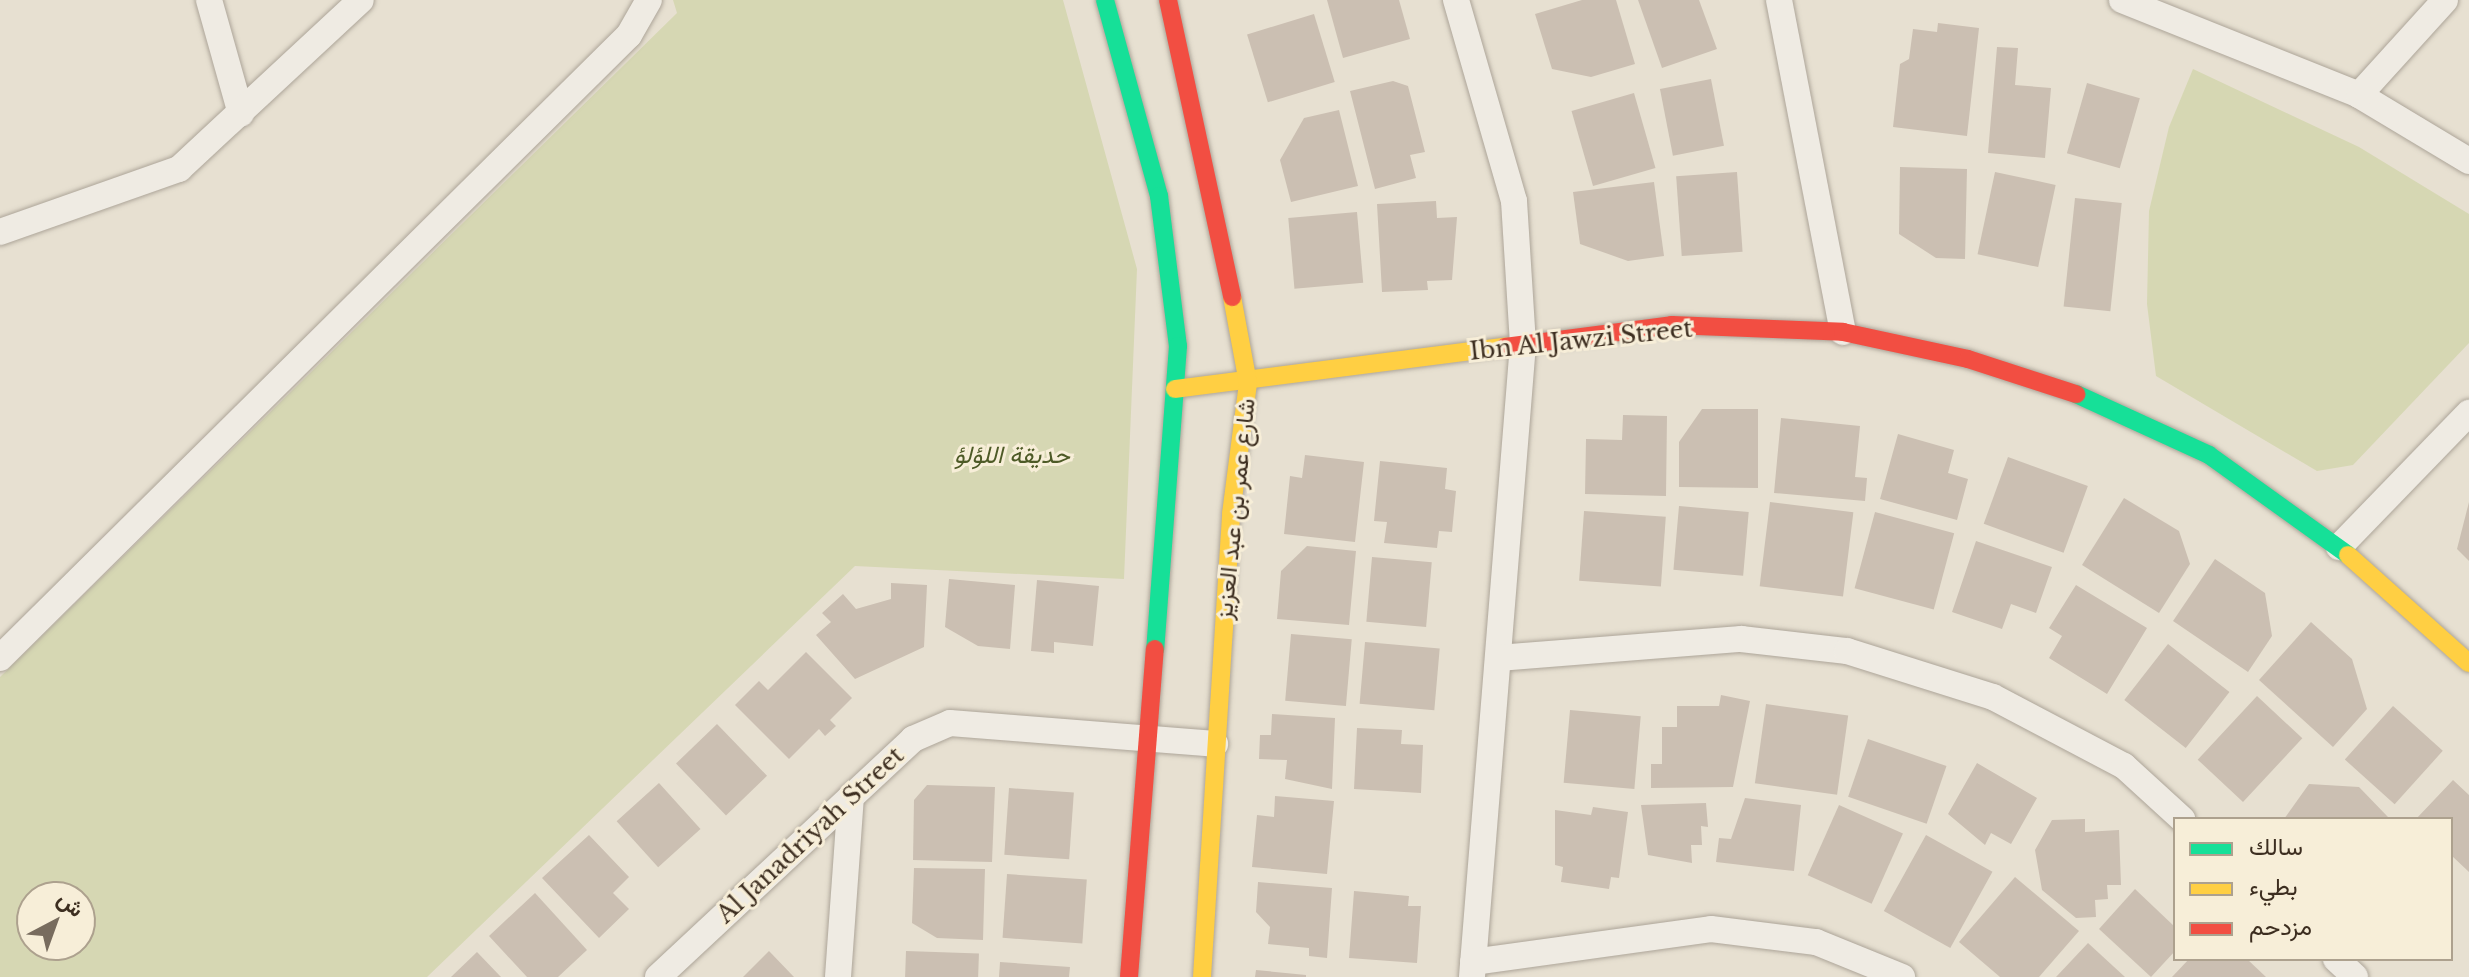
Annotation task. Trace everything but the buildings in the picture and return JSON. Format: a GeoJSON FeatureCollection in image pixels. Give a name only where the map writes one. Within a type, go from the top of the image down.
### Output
{"type":"FeatureCollection","features":[{"type":"Feature","properties":{"kind":"street"},"geometry":{"type":"LineString","coordinates":[[209,0],[241,114]]}},
{"type":"Feature","properties":{"kind":"street"},"geometry":{"type":"LineString","coordinates":[[0,232],[147,186],[179,169],[361,0]]}},
{"type":"Feature","properties":{"kind":"street"},"geometry":{"type":"LineString","coordinates":[[0,658],[629,35],[649,0]]}},
{"type":"Feature","properties":{"kind":"street"},"geometry":{"type":"LineString","coordinates":[[1105,0],[1159,196],[1178,346],[1129,977]]}},
{"type":"Feature","properties":{"kind":"street","name":"شارع عمر بن عبد العزيز"},"geometry":{"type":"LineString","coordinates":[[1168,0],[1192,90],[1248,383],[1215,744],[1202,977]]}},
{"type":"Feature","properties":{"kind":"street"},"geometry":{"type":"LineString","coordinates":[[1456,0],[1514,201],[1523,344],[1473,970],[1711,929],[1816,942],[1902,977]]}},
{"type":"Feature","properties":{"kind":"street"},"geometry":{"type":"LineString","coordinates":[[1779,0],[1843,332]]}},
{"type":"Feature","properties":{"kind":"street"},"geometry":{"type":"LineString","coordinates":[[2122,0],[2359,95],[2469,161]]}},
{"type":"Feature","properties":{"kind":"street"},"geometry":{"type":"LineString","coordinates":[[2359,95],[2445,0]]}},
{"type":"Feature","properties":{"kind":"street","name":"Ibn Al Jawzi Street"},"geometry":{"type":"LineString","coordinates":[[1175,389],[1248,383],[1672,325],[1843,332],[1968,359],[2104,403],[2209,455],[2339,547],[2469,663]]}},
{"type":"Feature","properties":{"kind":"street"},"geometry":{"type":"LineString","coordinates":[[2339,547],[2469,413]]}},
{"type":"Feature","properties":{"kind":"street"},"geometry":{"type":"LineString","coordinates":[[1498,658],[1741,639],[1847,651],[1993,697],[2124,766],[2180,817]]}},
{"type":"Feature","properties":{"kind":"street","name":"Al Janadriyah Street"},"geometry":{"type":"LineString","coordinates":[[658,977],[913,739],[950,723],[1215,744]]}},
{"type":"Feature","properties":{"kind":"street"},"geometry":{"type":"LineString","coordinates":[[838,977],[851,796]]}},
{"type":"Feature","properties":{"kind":"street"},"geometry":{"type":"LineString","coordinates":[[2338,961],[2355,977]]}},
{"type":"Feature","properties":{"kind":"green space","name":"حديقة اللؤلؤ"},"geometry":{"type":"Polygon","coordinates":[[[673,0],[1063,0],[1137,269],[1124,579],[855,566],[427,977],[0,977],[0,677],[677,13],[673,0]]]}},
{"type":"Feature","properties":{"kind":"green space"},"geometry":{"type":"Polygon","coordinates":[[[2193,69],[2359,147],[2469,214],[2469,343],[2353,465],[2317,471],[2156,376],[2147,304],[2149,211],[2169,127],[2193,69]]]}},
{"type":"Feature","properties":{"kind":"traffic: fast"},"geometry":{"type":"LineString","coordinates":[[1105,0],[1159,196],[1178,346],[1155,649]]}},
{"type":"Feature","properties":{"kind":"traffic: fast"},"geometry":{"type":"LineString","coordinates":[[2076,394],[2209,455],[2348,555]]}},
{"type":"Feature","properties":{"kind":"traffic: slow"},"geometry":{"type":"LineString","coordinates":[[1202,977],[1231,514],[1248,383],[1232,297]]}},
{"type":"Feature","properties":{"kind":"traffic: slow"},"geometry":{"type":"LineString","coordinates":[[1175,389],[1505,347]]}},
{"type":"Feature","properties":{"kind":"traffic: slow"},"geometry":{"type":"LineString","coordinates":[[2348,555],[2469,663]]}},
{"type":"Feature","properties":{"kind":"traffic: jam"},"geometry":{"type":"LineString","coordinates":[[1168,0],[1232,297]]}},
{"type":"Feature","properties":{"kind":"traffic: jam"},"geometry":{"type":"LineString","coordinates":[[1505,347],[1672,325],[1843,332],[1968,359],[2076,394]]}},
{"type":"Feature","properties":{"kind":"traffic: jam"},"geometry":{"type":"LineString","coordinates":[[1129,977],[1155,649]]}}]}
